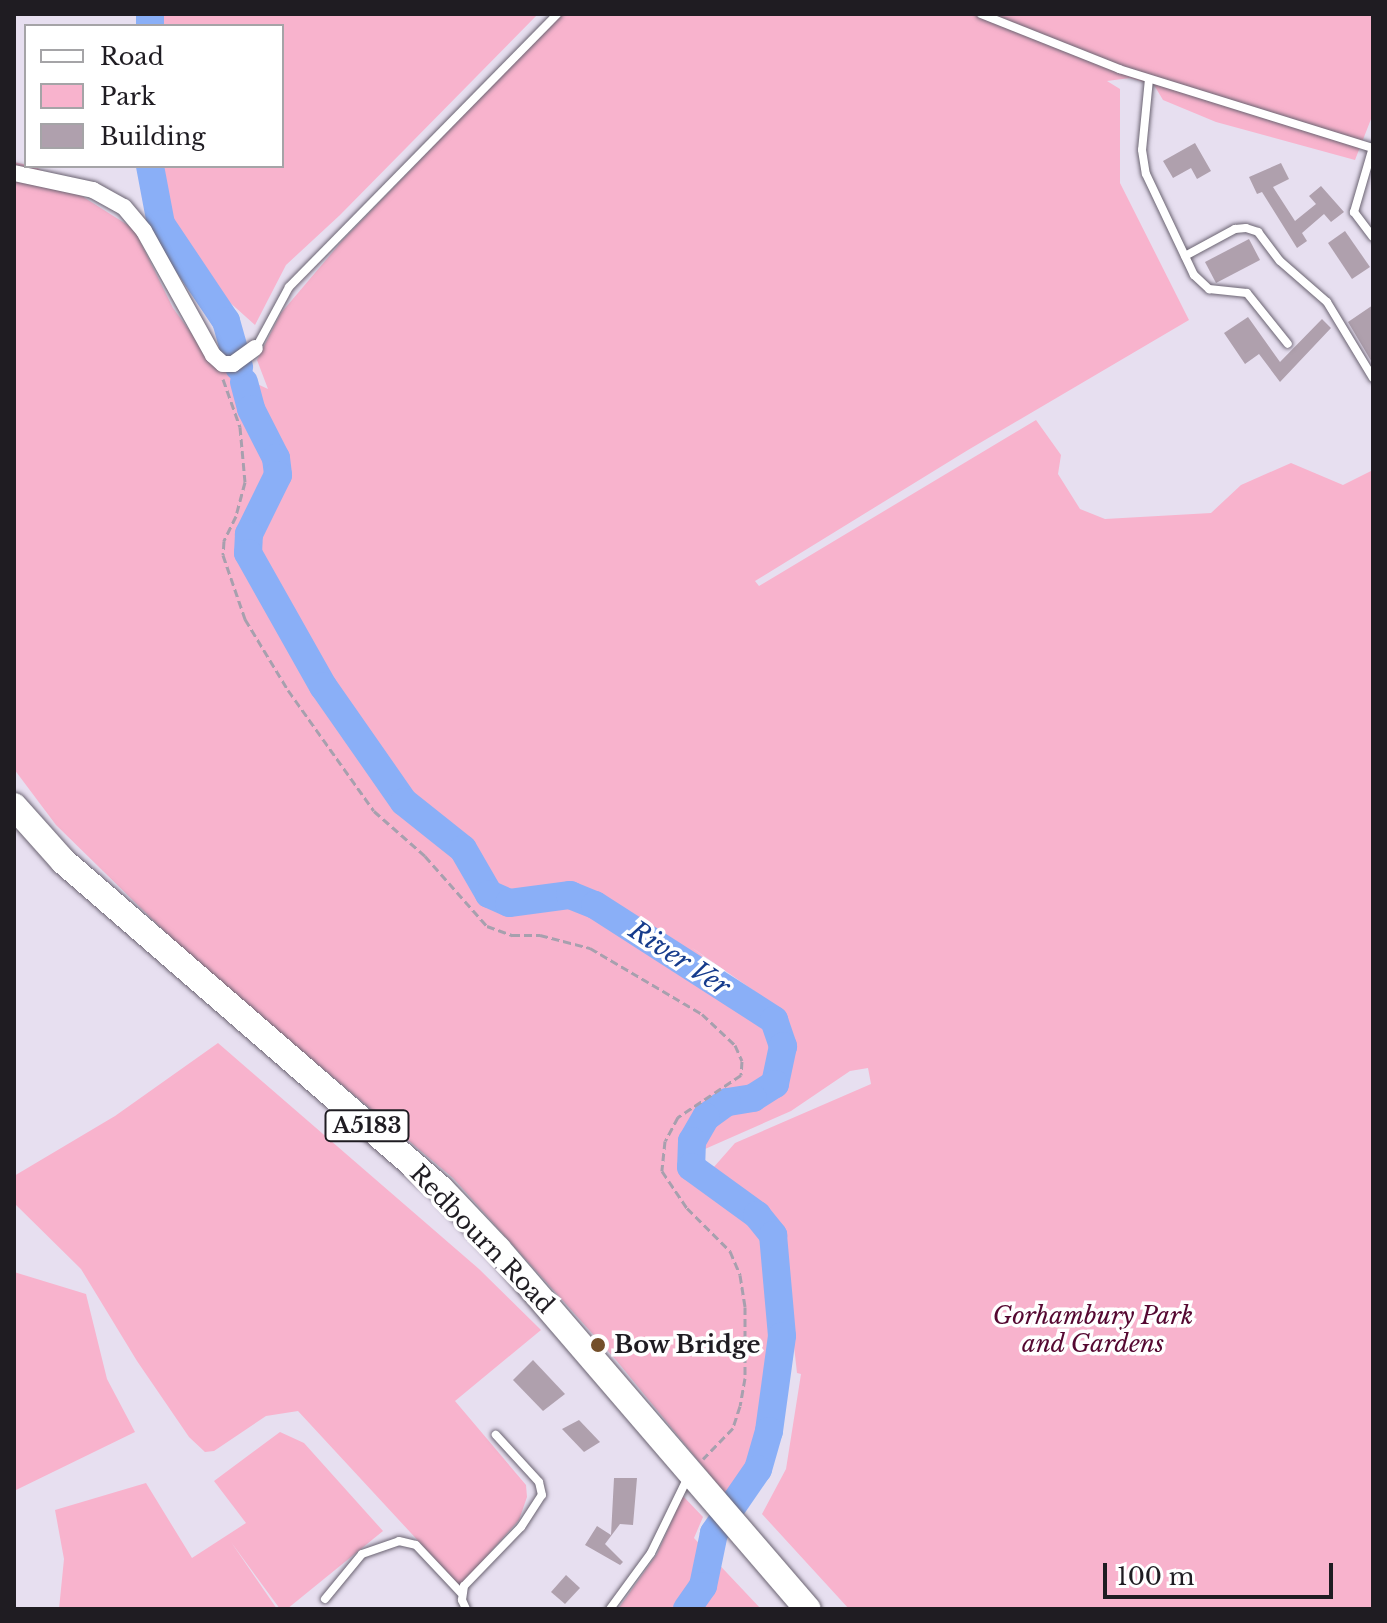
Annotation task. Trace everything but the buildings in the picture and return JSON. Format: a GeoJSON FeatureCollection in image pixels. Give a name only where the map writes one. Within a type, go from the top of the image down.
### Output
{"type":"FeatureCollection","features":[{"type":"Feature","properties":{"kind":"main road","name":"Redbourn Road"},"geometry":{"type":"LineString","coordinates":[[14,806],[74,870],[441,1189],[694,1469],[714,1502],[808,1609]]}},
{"type":"Feature","properties":{"kind":"street"},"geometry":{"type":"LineString","coordinates":[[14,173],[93,190],[124,207],[144,231],[203,342],[228,364],[255,348]]}},
{"type":"Feature","properties":{"kind":"lane"},"geometry":{"type":"LineString","coordinates":[[255,348],[289,287],[557,14]]}},
{"type":"Feature","properties":{"kind":"lane"},"geometry":{"type":"LineString","coordinates":[[981,14],[1149,79],[1373,148],[1354,212],[1373,237]]}},
{"type":"Feature","properties":{"kind":"lane"},"geometry":{"type":"LineString","coordinates":[[1149,79],[1142,150],[1146,174],[1194,275],[1209,289],[1247,293],[1288,344]]}},
{"type":"Feature","properties":{"kind":"lane"},"geometry":{"type":"LineString","coordinates":[[1185,256],[1235,229],[1246,228],[1258,232],[1280,261],[1327,302],[1373,378]]}},
{"type":"Feature","properties":{"kind":"lane"},"geometry":{"type":"LineString","coordinates":[[462,1594],[464,1586],[521,1527],[542,1495],[539,1482],[496,1435]]}},
{"type":"Feature","properties":{"kind":"lane"},"geometry":{"type":"LineString","coordinates":[[610,1609],[651,1553],[694,1469]]}},
{"type":"Feature","properties":{"kind":"lane"},"geometry":{"type":"LineString","coordinates":[[325,1599],[362,1554],[399,1541],[416,1545],[462,1594],[466,1609]]}},
{"type":"Feature","properties":{"kind":"path"},"geometry":{"type":"LineString","coordinates":[[228,364],[222,383],[240,427],[245,482],[236,516],[224,541],[223,555],[245,619],[288,690],[374,811],[425,856],[487,926],[512,935],[540,935],[590,948],[702,1014],[735,1045],[742,1061],[741,1075],[678,1117],[665,1141],[662,1171],[687,1208],[730,1251],[740,1275],[745,1307],[745,1378],[740,1406],[733,1428],[694,1469]]}},
{"type":"Feature","properties":{"kind":"green space"},"geometry":{"type":"Polygon","coordinates":[[[158,14],[538,14],[340,215],[286,265],[255,325],[217,291],[169,223],[161,195],[160,168],[284,168],[284,24],[156,24],[158,14]]]}},
{"type":"Feature","properties":{"kind":"green space","name":"Gorhambury Park and Gardens"},"geometry":{"type":"Polygon","coordinates":[[[561,14],[1373,14],[1373,114],[1355,160],[1216,122],[1163,100],[1154,85],[1130,78],[1107,81],[1120,89],[1120,183],[1189,320],[968,450],[755,581],[759,586],[1036,420],[1061,455],[1058,474],[1080,509],[1105,519],[1211,513],[1241,485],[1291,463],[1343,485],[1373,470],[1373,1609],[849,1609],[762,1514],[786,1469],[801,1374],[797,1373],[782,1238],[758,1203],[713,1168],[735,1143],[871,1084],[868,1068],[850,1071],[791,1111],[680,1160],[693,1185],[763,1234],[777,1341],[754,1464],[729,1498],[616,1360],[453,1178],[197,963],[56,825],[14,769],[14,162],[24,164],[24,168],[38,168],[134,229],[173,308],[213,363],[268,389],[257,360],[281,313],[342,241],[561,14]],[[691,947],[782,1014],[780,1009],[691,947]]]}},
{"type":"Feature","properties":{"kind":"green space"},"geometry":{"type":"Polygon","coordinates":[[[218,1043],[479,1269],[541,1330],[455,1401],[526,1485],[527,1497],[519,1520],[460,1586],[298,1411],[266,1416],[214,1451],[205,1452],[189,1437],[137,1361],[81,1269],[14,1203],[14,1176],[115,1116],[218,1043]]]}},
{"type":"Feature","properties":{"kind":"green space"},"geometry":{"type":"Polygon","coordinates":[[[14,1272],[86,1294],[107,1379],[135,1432],[14,1491],[14,1272]]]}},
{"type":"Feature","properties":{"kind":"green space"},"geometry":{"type":"Polygon","coordinates":[[[280,1432],[304,1443],[383,1531],[287,1609],[280,1609],[231,1542],[277,1609],[59,1609],[64,1559],[55,1510],[146,1483],[192,1558],[246,1523],[214,1481],[280,1432]]]}},
{"type":"Feature","properties":{"kind":"green space"},"geometry":{"type":"Polygon","coordinates":[[[683,1496],[703,1517],[694,1538],[761,1609],[618,1609],[657,1554],[683,1496]]]}},
{"type":"Feature","properties":{"kind":"waterway","name":"River Ver"},"geometry":{"type":"LineString","coordinates":[[150,14],[150,24]]}},
{"type":"Feature","properties":{"kind":"waterway","name":"River Ver"},"geometry":{"type":"LineString","coordinates":[[150,168],[161,224],[226,321],[239,367]]}},
{"type":"Feature","properties":{"kind":"waterway","name":"River Ver"},"geometry":{"type":"LineString","coordinates":[[244,382],[251,409],[276,458],[278,475],[249,534],[248,553],[323,686],[404,802],[463,849],[489,894],[509,903],[570,895],[595,905],[774,1020],[783,1046],[775,1084],[753,1098],[727,1102],[706,1117],[692,1141],[691,1167],[757,1215],[773,1235],[782,1336],[769,1431],[758,1469],[714,1533],[703,1586],[687,1609]]}},
{"type":"Feature","properties":{"kind":"place","name":"Bow Bridge"},"geometry":{"type":"Point","coordinates":[598,1345]}}]}
